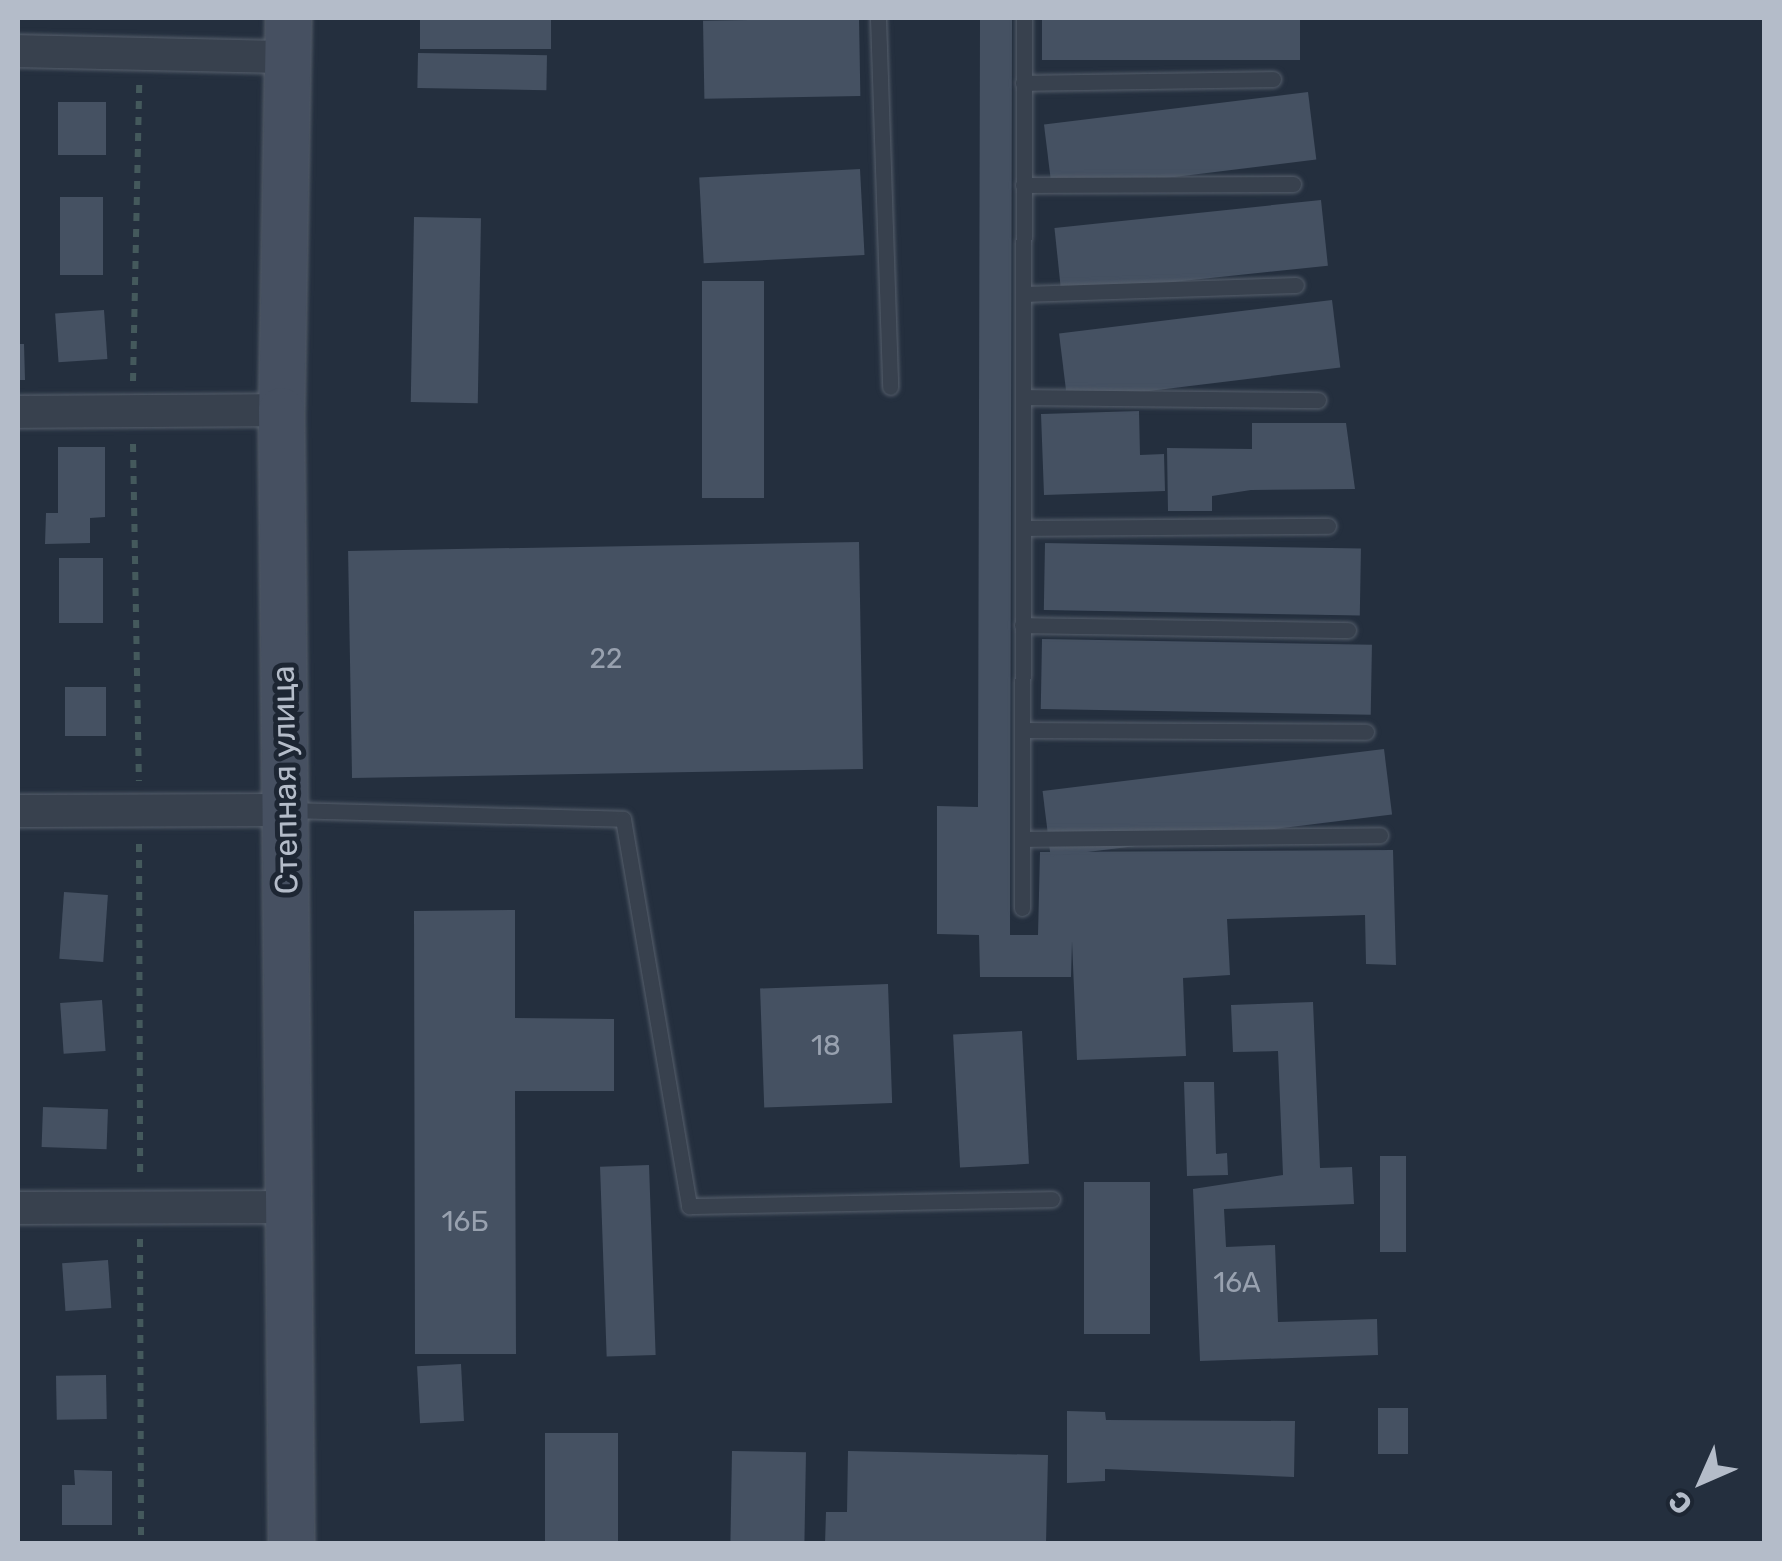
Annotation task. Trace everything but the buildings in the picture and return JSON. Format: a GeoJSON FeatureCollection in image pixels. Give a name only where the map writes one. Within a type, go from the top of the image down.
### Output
{"type":"FeatureCollection","features":[{"type":"Feature","properties":{"kind":"main road","name":"Степная улица"},"geometry":{"type":"LineString","coordinates":[[288,37],[281,410],[291,1544]]}},
{"type":"Feature","properties":{"kind":"street"},"geometry":{"type":"LineString","coordinates":[[18,51],[288,37]]}},
{"type":"Feature","properties":{"kind":"street"},"geometry":{"type":"LineString","coordinates":[[18,412],[281,410]]}},
{"type":"Feature","properties":{"kind":"street"},"geometry":{"type":"LineString","coordinates":[[18,811],[286,810]]}},
{"type":"Feature","properties":{"kind":"street"},"geometry":{"type":"LineString","coordinates":[[18,1208],[290,1207]]}},
{"type":"Feature","properties":{"kind":"lane"},"geometry":{"type":"LineString","coordinates":[[878,18],[890,387]]}},
{"type":"Feature","properties":{"kind":"lane"},"geometry":{"type":"LineString","coordinates":[[1022,908],[1024,18]]}},
{"type":"Feature","properties":{"kind":"lane"},"geometry":{"type":"LineString","coordinates":[[1023,82],[1273,79]]}},
{"type":"Feature","properties":{"kind":"lane"},"geometry":{"type":"LineString","coordinates":[[1023,186],[1292,184]]}},
{"type":"Feature","properties":{"kind":"lane"},"geometry":{"type":"LineString","coordinates":[[1023,294],[1296,285]]}},
{"type":"Feature","properties":{"kind":"lane"},"geometry":{"type":"LineString","coordinates":[[1023,396],[1318,400]]}},
{"type":"Feature","properties":{"kind":"lane"},"geometry":{"type":"LineString","coordinates":[[1023,528],[1328,526]]}},
{"type":"Feature","properties":{"kind":"lane"},"geometry":{"type":"LineString","coordinates":[[1022,625],[1348,630]]}},
{"type":"Feature","properties":{"kind":"lane"},"geometry":{"type":"LineString","coordinates":[[1022,730],[1366,732]]}},
{"type":"Feature","properties":{"kind":"lane"},"geometry":{"type":"LineString","coordinates":[[286,810],[623,820],[689,1206],[1052,1199]]}},
{"type":"Feature","properties":{"kind":"lane"},"geometry":{"type":"LineString","coordinates":[[1022,839],[1380,834]]}}]}
